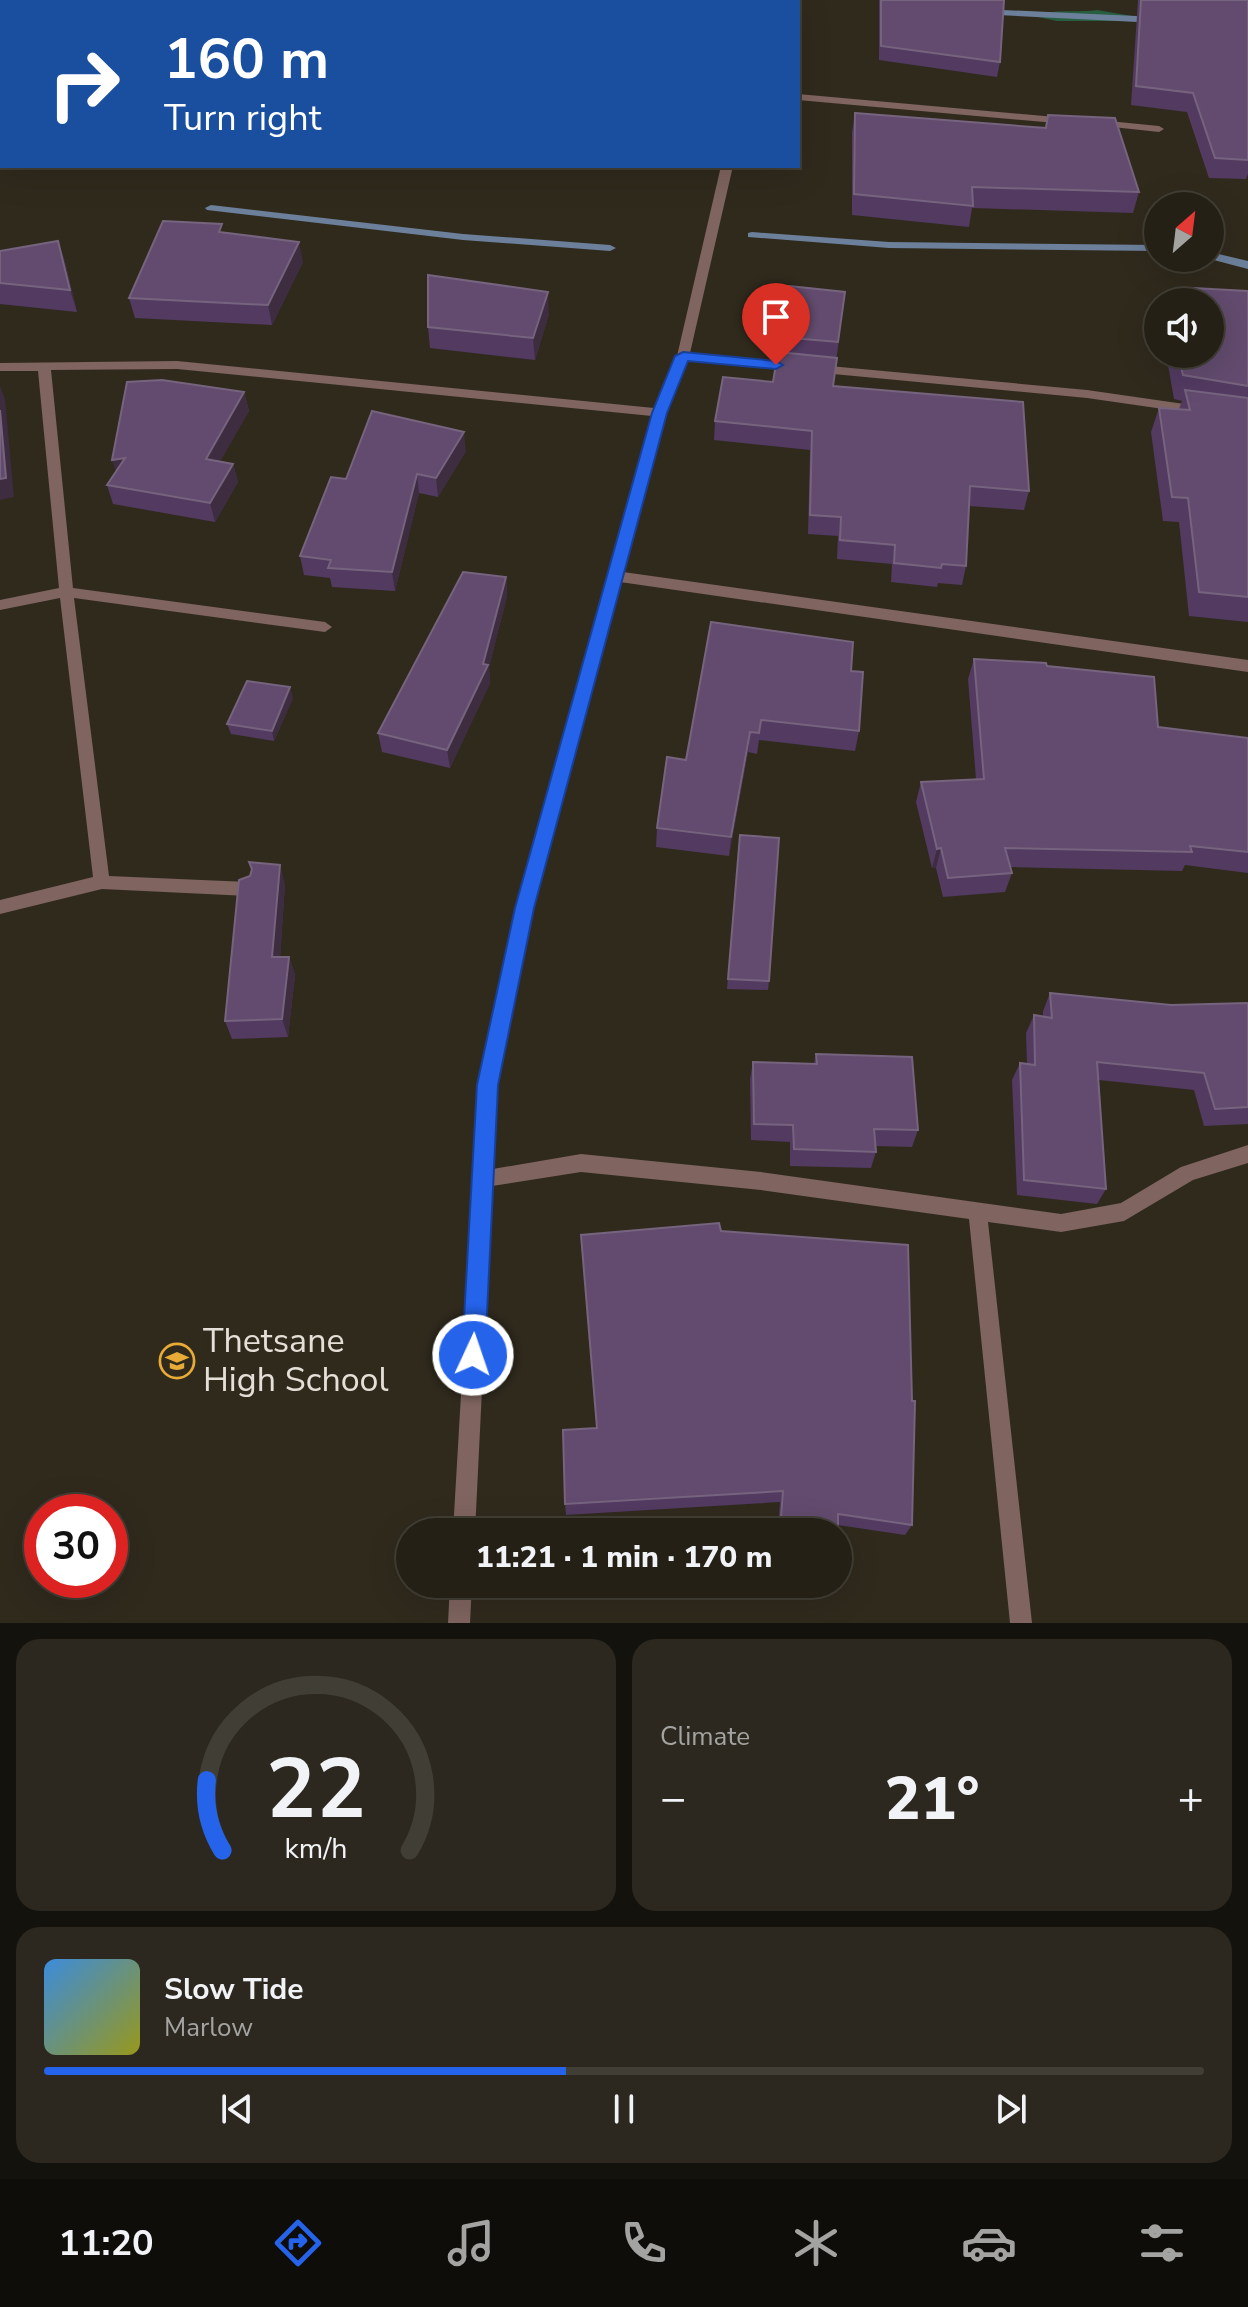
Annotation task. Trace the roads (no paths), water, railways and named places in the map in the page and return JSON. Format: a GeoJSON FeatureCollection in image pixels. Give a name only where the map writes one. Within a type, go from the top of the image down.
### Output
{"type":"FeatureCollection","features":[{"type":"Feature","properties":{"kind":"street"},"geometry":{"type":"LineString","coordinates":[[800,97],[1159,129]]}},
{"type":"Feature","properties":{"kind":"street"},"geometry":{"type":"LineString","coordinates":[[465,1518],[488,1085],[524,908],[659,413],[683,356],[727,168]]}},
{"type":"Feature","properties":{"kind":"street"},"geometry":{"type":"LineString","coordinates":[[683,356],[1087,394],[1219,413]]}},
{"type":"Feature","properties":{"kind":"street"},"geometry":{"type":"LineString","coordinates":[[0,367],[177,365],[659,413]]}},
{"type":"Feature","properties":{"kind":"street"},"geometry":{"type":"LineString","coordinates":[[44,368],[66,592],[102,882]]}},
{"type":"Feature","properties":{"kind":"street"},"geometry":{"type":"LineString","coordinates":[[616,576],[1248,666]]}},
{"type":"Feature","properties":{"kind":"street"},"geometry":{"type":"LineString","coordinates":[[0,605],[66,592],[325,627]]}},
{"type":"Feature","properties":{"kind":"street"},"geometry":{"type":"LineString","coordinates":[[0,907],[102,882],[248,889]]}},
{"type":"Feature","properties":{"kind":"street"},"geometry":{"type":"LineString","coordinates":[[483,1179],[581,1163],[761,1181],[978,1214],[1061,1223],[1124,1212],[1188,1173],[1248,1154]]}},
{"type":"Feature","properties":{"kind":"street"},"geometry":{"type":"LineString","coordinates":[[978,1214],[1021,1623]]}},
{"type":"Feature","properties":{"kind":"street"},"geometry":{"type":"LineString","coordinates":[[459,1623],[460,1598]]}},
{"type":"Feature","properties":{"kind":"waterway"},"geometry":{"type":"LineString","coordinates":[[981,12],[1158,20]]}},
{"type":"Feature","properties":{"kind":"waterway"},"geometry":{"type":"LineString","coordinates":[[211,208],[463,237],[610,248]]}},
{"type":"Feature","properties":{"kind":"waterway"},"geometry":{"type":"LineString","coordinates":[[752,235],[889,245],[1144,248]]}},
{"type":"Feature","properties":{"kind":"waterway"},"geometry":{"type":"LineString","coordinates":[[1224,259],[1248,265]]}},
{"type":"Feature","properties":{"kind":"place","name":"Thetsane High School"},"geometry":{"type":"Point","coordinates":[177,1361]}}]}
